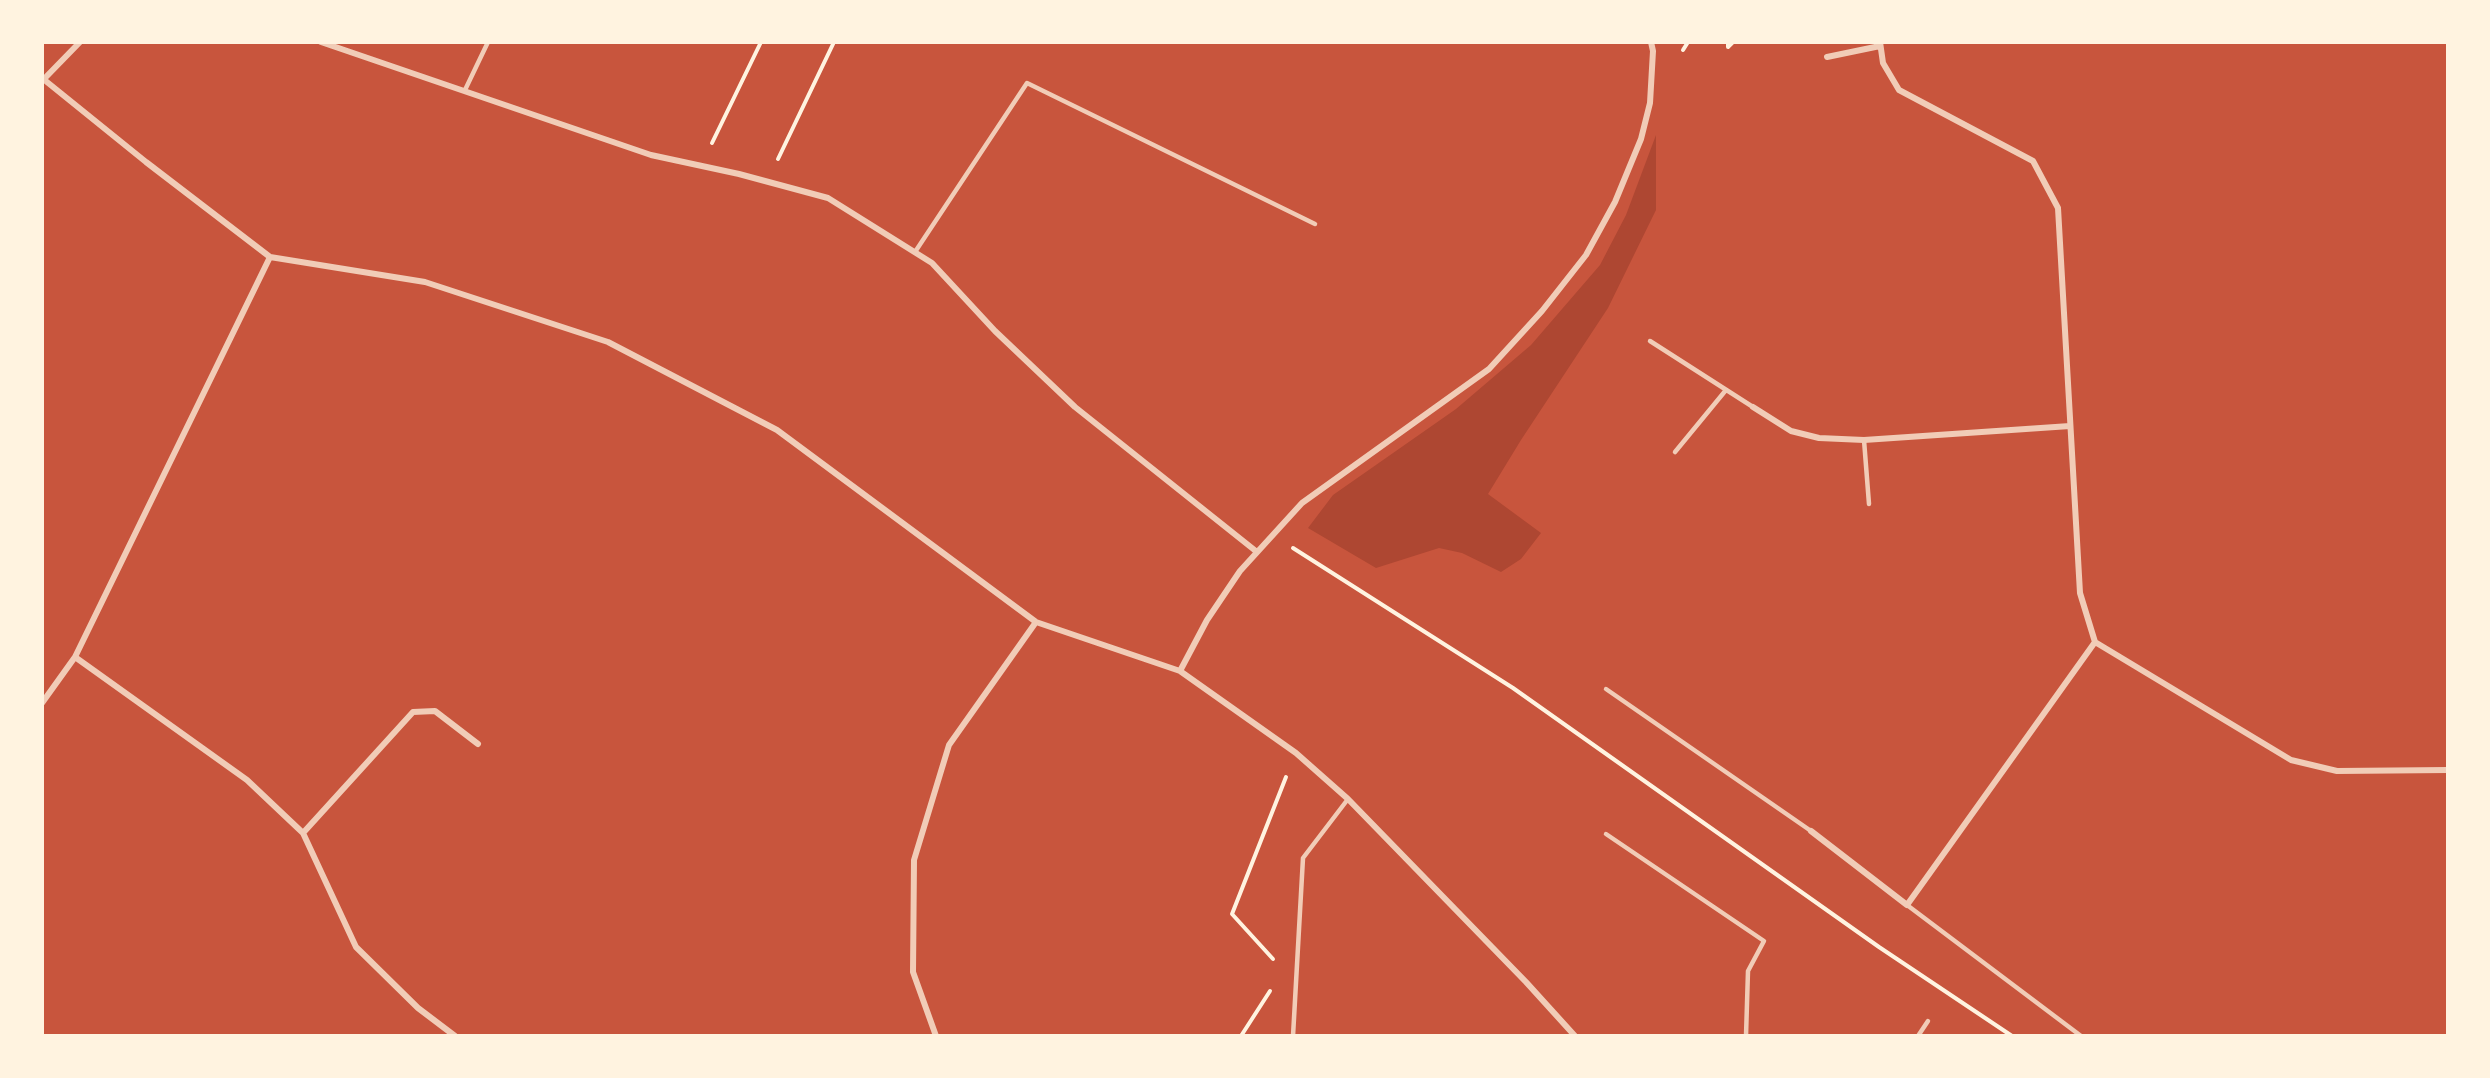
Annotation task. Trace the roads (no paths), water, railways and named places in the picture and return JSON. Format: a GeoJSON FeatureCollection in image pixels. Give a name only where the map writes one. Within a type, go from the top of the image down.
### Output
{"type":"FeatureCollection","features":[{"type":"Feature","properties":{"kind":"street"},"geometry":{"type":"LineString","coordinates":[[80,42],[43,79],[270,257],[425,282],[608,342],[777,430],[1036,622],[1180,671],[1296,753],[1348,799],[1526,982],[1575,1036]]}},
{"type":"Feature","properties":{"kind":"street"},"geometry":{"type":"LineString","coordinates":[[321,42],[651,155],[768,181],[828,198],[932,263],[995,331],[1075,407],[1257,552]]}},
{"type":"Feature","properties":{"kind":"street"},"geometry":{"type":"LineString","coordinates":[[1180,671],[1207,620],[1240,571],[1302,503],[1489,369],[1542,311],[1586,255],[1616,202],[1641,139],[1650,103],[1653,51],[1651,42]]}},
{"type":"Feature","properties":{"kind":"street"},"geometry":{"type":"LineString","coordinates":[[1827,57],[1880,44],[1883,63],[1899,90],[2033,161],[2058,208],[2080,593],[2095,642],[2291,760],[2337,771],[2448,770]]}},
{"type":"Feature","properties":{"kind":"street"},"geometry":{"type":"LineString","coordinates":[[42,703],[75,657],[270,257]]}},
{"type":"Feature","properties":{"kind":"street"},"geometry":{"type":"LineString","coordinates":[[1753,407],[1791,431],[1819,438],[1864,440],[2070,426]]}},
{"type":"Feature","properties":{"kind":"street"},"geometry":{"type":"LineString","coordinates":[[936,1036],[913,972],[914,860],[949,745],[1036,622]]}},
{"type":"Feature","properties":{"kind":"street"},"geometry":{"type":"LineString","coordinates":[[1811,831],[1907,905],[2095,642]]}},
{"type":"Feature","properties":{"kind":"street"},"geometry":{"type":"LineString","coordinates":[[75,657],[247,780],[303,833],[356,947],[418,1008],[455,1036]]}},
{"type":"Feature","properties":{"kind":"street"},"geometry":{"type":"LineString","coordinates":[[303,833],[412,712],[435,711],[478,744]]}},
{"type":"Feature","properties":{"kind":"lane"},"geometry":{"type":"LineString","coordinates":[[465,90],[488,42]]}},
{"type":"Feature","properties":{"kind":"lane"},"geometry":{"type":"LineString","coordinates":[[915,252],[1027,83],[1315,224]]}},
{"type":"Feature","properties":{"kind":"lane"},"geometry":{"type":"LineString","coordinates":[[1650,341],[1753,407]]}},
{"type":"Feature","properties":{"kind":"lane"},"geometry":{"type":"LineString","coordinates":[[1675,452],[1726,390]]}},
{"type":"Feature","properties":{"kind":"lane"},"geometry":{"type":"LineString","coordinates":[[1864,440],[1869,504]]}},
{"type":"Feature","properties":{"kind":"lane"},"geometry":{"type":"LineString","coordinates":[[1606,689],[1811,831]]}},
{"type":"Feature","properties":{"kind":"lane"},"geometry":{"type":"LineString","coordinates":[[1293,1036],[1303,858],[1348,799]]}},
{"type":"Feature","properties":{"kind":"lane"},"geometry":{"type":"LineString","coordinates":[[1606,834],[1764,941],[1748,971],[1746,1036]]}},
{"type":"Feature","properties":{"kind":"lane"},"geometry":{"type":"LineString","coordinates":[[1907,905],[2081,1036]]}},
{"type":"Feature","properties":{"kind":"lane"},"geometry":{"type":"LineString","coordinates":[[1918,1036],[1928,1022]]}}]}
